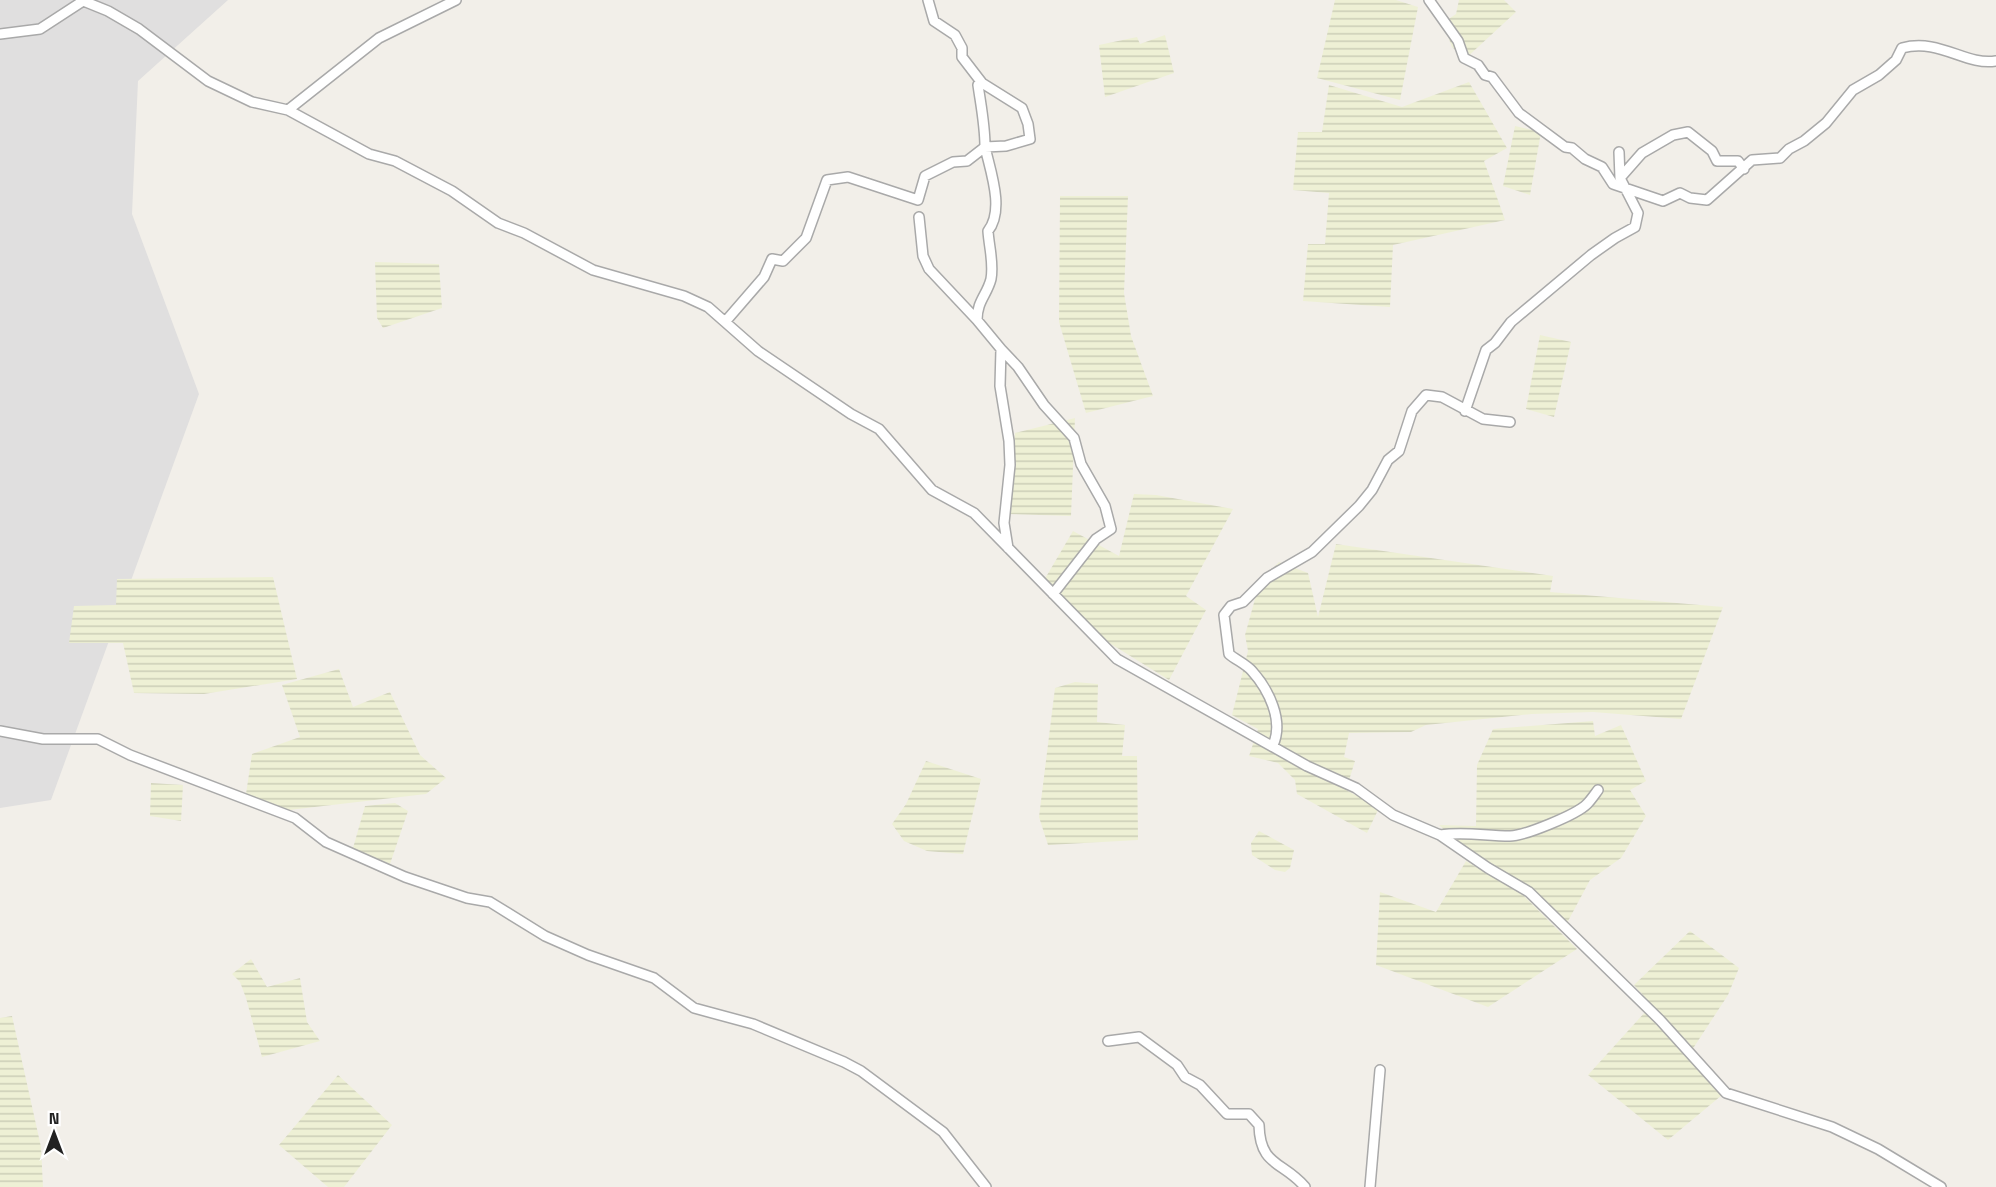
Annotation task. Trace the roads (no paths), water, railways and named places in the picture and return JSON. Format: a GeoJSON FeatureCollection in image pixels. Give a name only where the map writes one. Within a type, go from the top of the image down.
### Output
{"type":"FeatureCollection","features":[{"type":"Feature","properties":{"kind":"street"},"geometry":{"type":"LineString","coordinates":[[0,34],[40,28],[82,0],[139,28],[208,81],[252,102],[288,110],[369,154],[395,161],[452,191],[498,223],[524,233],[593,270],[684,296],[708,307],[758,351],[851,414],[879,429],[932,490],[974,513],[1117,659],[1307,766],[1356,788],[1393,815],[1440,836],[1529,892],[1660,1020],[1726,1093],[1832,1127],[1878,1149],[1941,1187]]}},
{"type":"Feature","properties":{"kind":"street"},"geometry":{"type":"LineString","coordinates":[[288,110],[379,38],[456,0]]}},
{"type":"Feature","properties":{"kind":"street"},"geometry":{"type":"LineString","coordinates":[[724,322],[764,277],[772,259],[783,261],[806,238],[826,180],[848,177],[918,200],[925,176],[953,162],[967,161],[986,147],[1006,146],[1030,139],[1028,124],[1022,108],[982,83],[962,57],[955,35],[934,21],[928,0]]}},
{"type":"Feature","properties":{"kind":"street"},"geometry":{"type":"LineString","coordinates":[[1428,0],[1458,41],[1464,58],[1478,65],[1485,75],[1492,77],[1519,113],[1565,147],[1578,151],[1585,159],[1602,167],[1613,184],[1622,182],[1663,201],[1680,193],[1690,198],[1707,200],[1756,159],[1780,158],[1826,123],[1852,90],[1879,75],[1896,60],[1902,48],[1916,45],[1935,46],[1968,57],[1996,60]]}},
{"type":"Feature","properties":{"kind":"street"},"geometry":{"type":"LineString","coordinates":[[977,320],[979,301],[990,281],[993,262],[988,231],[994,224],[996,208],[986,147],[984,112],[979,104],[978,85],[982,83]]}},
{"type":"Feature","properties":{"kind":"street"},"geometry":{"type":"LineString","coordinates":[[1622,182],[1642,153],[1673,135],[1688,132],[1712,151],[1717,161],[1738,161],[1744,169]]}},
{"type":"Feature","properties":{"kind":"street"},"geometry":{"type":"LineString","coordinates":[[1465,411],[1486,350],[1495,343],[1511,322],[1591,255],[1635,227],[1638,213],[1622,182],[1619,152]]}},
{"type":"Feature","properties":{"kind":"street"},"geometry":{"type":"LineString","coordinates":[[919,218],[923,256],[929,269],[1018,367],[1044,405],[1074,438],[1081,464],[1093,481],[1110,520],[1111,529],[1096,539],[1053,594]]}},
{"type":"Feature","properties":{"kind":"street"},"geometry":{"type":"LineString","coordinates":[[1001,349],[1000,386],[1006,410],[1010,449],[1004,523],[1008,548]]}},
{"type":"Feature","properties":{"kind":"street"},"geometry":{"type":"LineString","coordinates":[[1273,745],[1278,734],[1270,698],[1251,669],[1229,654],[1224,612],[1243,602],[1267,578],[1312,552],[1359,506],[1372,490],[1388,460],[1399,451],[1412,411],[1426,395],[1442,397],[1483,419],[1510,422]]}},
{"type":"Feature","properties":{"kind":"street"},"geometry":{"type":"LineString","coordinates":[[0,730],[43,739],[98,739],[130,755],[295,818],[326,842],[405,877],[467,898],[490,902],[545,936],[654,978],[694,1008],[753,1024],[844,1062],[861,1071],[943,1132],[986,1187]]}},
{"type":"Feature","properties":{"kind":"street"},"geometry":{"type":"LineString","coordinates":[[1440,836],[1463,832],[1510,836],[1526,834],[1586,806],[1598,790]]}},
{"type":"Feature","properties":{"kind":"street"},"geometry":{"type":"LineString","coordinates":[[1108,1041],[1139,1037],[1177,1065],[1185,1077],[1200,1085],[1227,1114],[1249,1114],[1259,1125],[1260,1144],[1275,1164],[1296,1177],[1305,1187]]}},
{"type":"Feature","properties":{"kind":"street"},"geometry":{"type":"LineString","coordinates":[[1370,1187],[1380,1070]]}}]}
